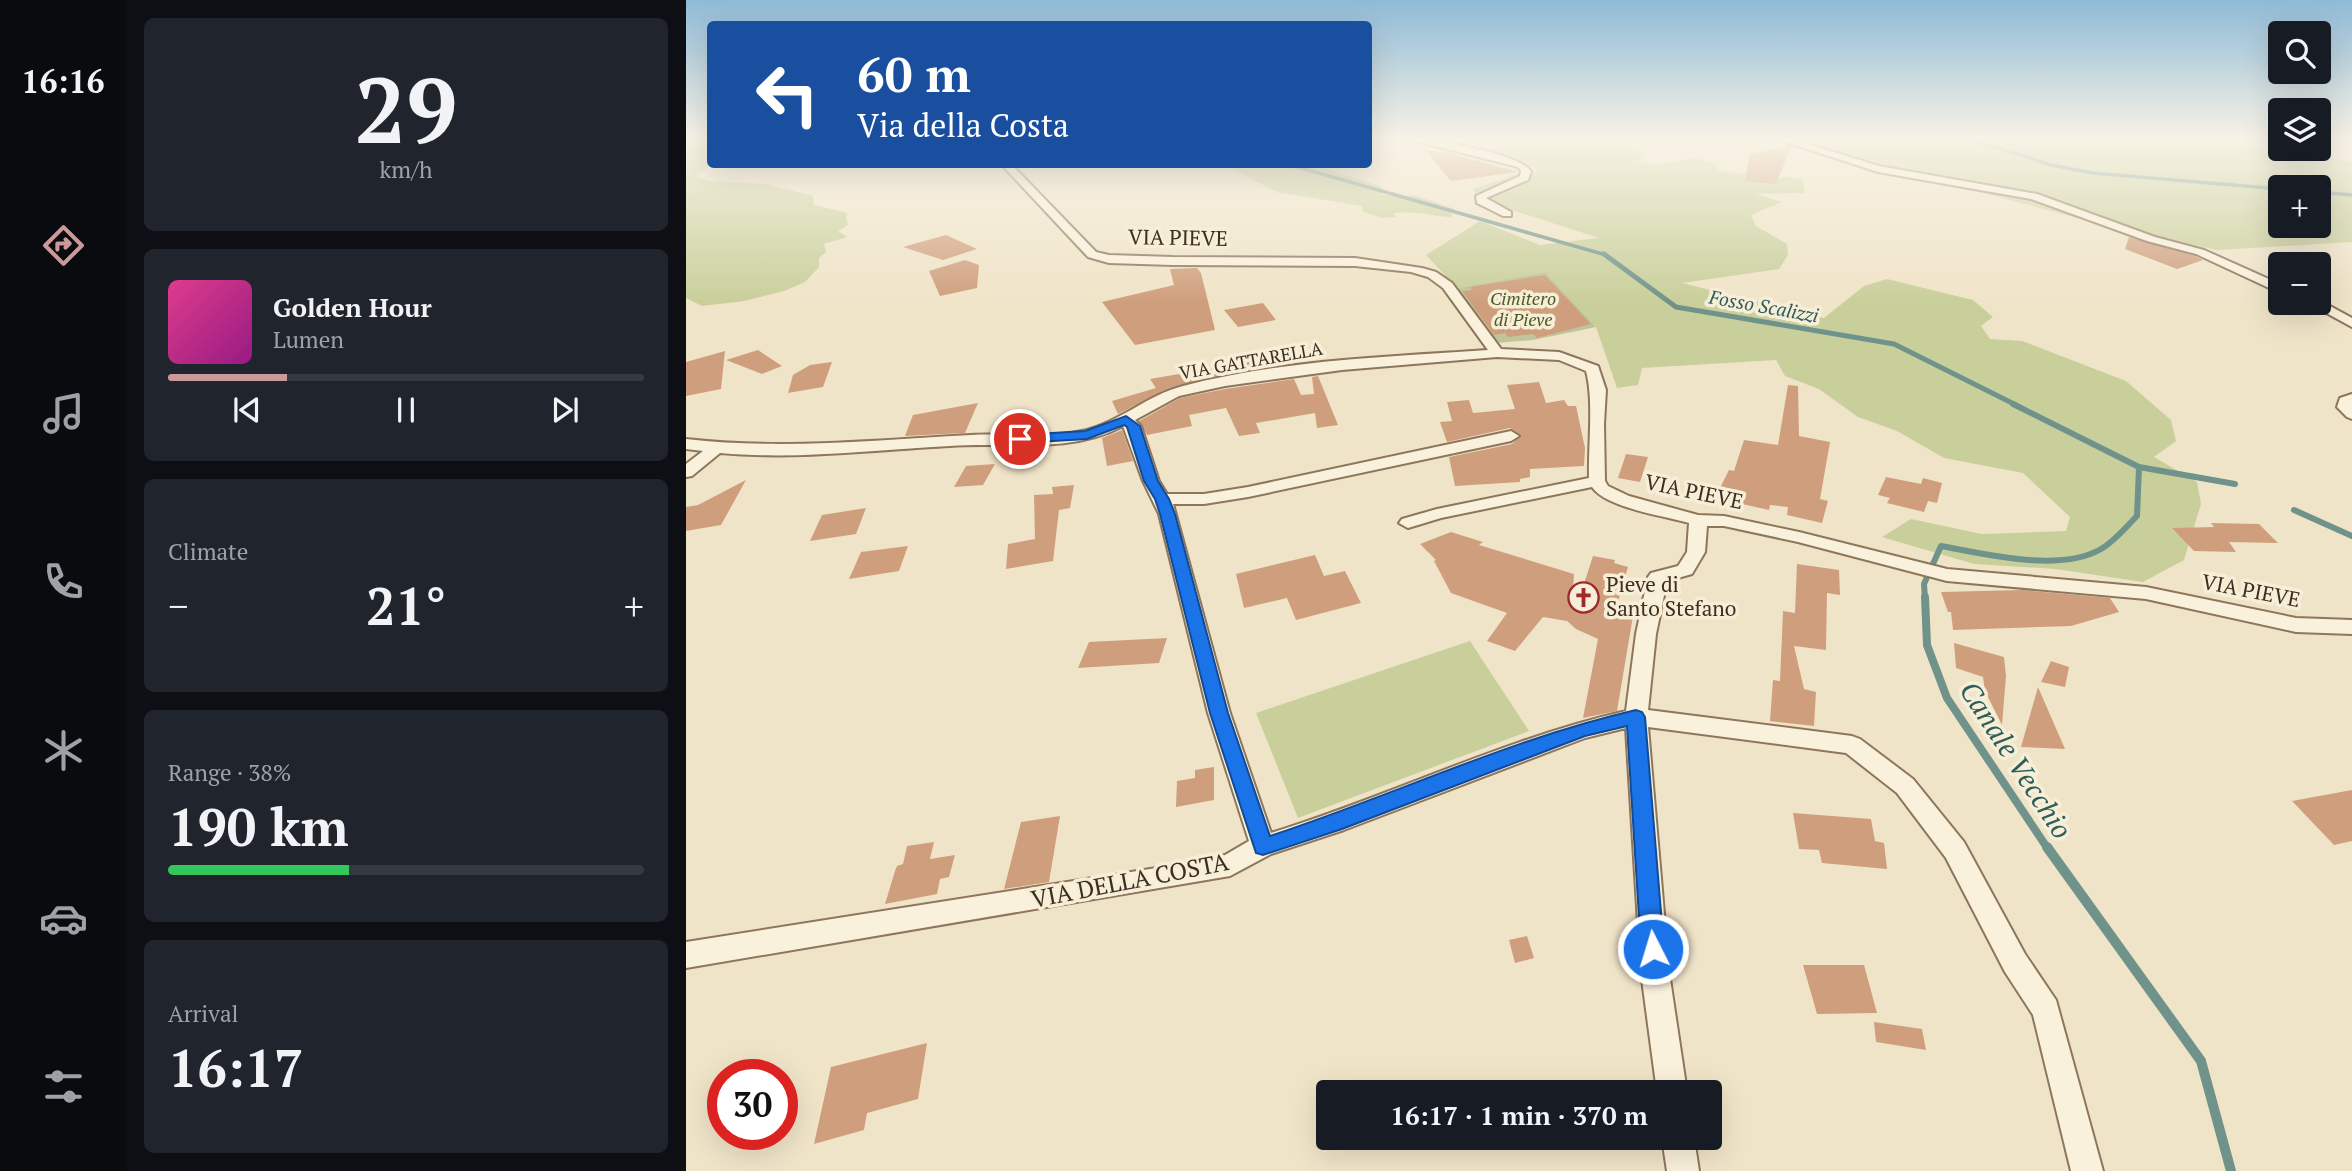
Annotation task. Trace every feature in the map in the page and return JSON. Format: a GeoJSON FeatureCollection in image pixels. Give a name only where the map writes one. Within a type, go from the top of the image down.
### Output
{"type":"FeatureCollection","features":[{"type":"Feature","properties":{"kind":"street","name":"VIA PIEVE"},"geometry":{"type":"LineString","coordinates":[[1032,193],[1092,255],[1109,259],[1355,262],[1434,276],[1451,290],[1497,353]]}},
{"type":"Feature","properties":{"kind":"street"},"geometry":{"type":"LineString","coordinates":[[1489,193],[1481,196],[1480,201],[1507,214]]}},
{"type":"Feature","properties":{"kind":"street"},"geometry":{"type":"LineString","coordinates":[[2014,193],[2033,196],[2151,239],[2200,251],[2268,283]]}},
{"type":"Feature","properties":{"kind":"street"},"geometry":{"type":"LineString","coordinates":[[2331,312],[2352,323]]}},
{"type":"Feature","properties":{"kind":"street"},"geometry":{"type":"LineString","coordinates":[[1408,523],[1437,514],[1597,481],[1598,390],[1593,369],[1575,358],[1532,353],[1497,353]]}},
{"type":"Feature","properties":{"kind":"street","name":"VIA GATTARELLA"},"geometry":{"type":"LineString","coordinates":[[686,444],[716,448],[839,449],[986,439],[1066,438],[1087,435],[1126,420],[1184,390],[1211,384],[1317,368],[1497,353]]}},
{"type":"Feature","properties":{"kind":"street"},"geometry":{"type":"LineString","coordinates":[[2352,399],[2345,401],[2345,407],[2352,414]]}},
{"type":"Feature","properties":{"kind":"street"},"geometry":{"type":"LineString","coordinates":[[1126,420],[1133,426],[1151,481],[1162,499],[1186,577],[1219,713],[1263,846]]}},
{"type":"Feature","properties":{"kind":"street"},"geometry":{"type":"LineString","coordinates":[[1162,499],[1204,499],[1248,492],[1511,436]]}},
{"type":"Feature","properties":{"kind":"street"},"geometry":{"type":"LineString","coordinates":[[686,472],[716,448]]}},
{"type":"Feature","properties":{"kind":"street","name":"VIA PIEVE"},"geometry":{"type":"LineString","coordinates":[[1597,481],[1602,489],[1623,500],[1698,520],[1724,521],[1947,575],[2147,593],[2296,625],[2352,627]]}},
{"type":"Feature","properties":{"kind":"street"},"geometry":{"type":"LineString","coordinates":[[1670,1080],[1655,972],[1636,717],[1646,634],[1658,577],[1685,570],[1696,552],[1698,520]]}},
{"type":"Feature","properties":{"kind":"street"},"geometry":{"type":"LineString","coordinates":[[1636,717],[1852,746],[1905,786],[1955,850],[2015,963],[2046,1010],[2087,1171]]}},
{"type":"Feature","properties":{"kind":"street","name":"VIA DELLA COSTA"},"geometry":{"type":"LineString","coordinates":[[686,955],[1182,876],[1230,865],[1263,846],[1335,823],[1581,730],[1636,717]]}},
{"type":"Feature","properties":{"kind":"street"},"geometry":{"type":"LineString","coordinates":[[1680,1150],[1683,1171]]}},
{"type":"Feature","properties":{"kind":"green space"},"geometry":{"type":"Polygon","coordinates":[[[686,193],[800,193],[813,196],[814,205],[848,213],[848,225],[838,231],[847,237],[824,244],[826,252],[819,258],[819,267],[805,282],[784,291],[744,301],[702,306],[686,298],[686,193]]]}},
{"type":"Feature","properties":{"kind":"green space"},"geometry":{"type":"Polygon","coordinates":[[[1280,193],[1382,193],[1382,195],[1417,196],[1454,209],[1451,217],[1401,212],[1394,213],[1395,217],[1382,218],[1362,211],[1362,206],[1280,193]]]}},
{"type":"Feature","properties":{"kind":"green space"},"geometry":{"type":"Polygon","coordinates":[[[1475,193],[1805,193],[1756,194],[1782,202],[1751,215],[1756,226],[1787,244],[1788,255],[1779,269],[1682,283],[1824,318],[1864,286],[1887,279],[1973,300],[1993,317],[1981,326],[1990,339],[2022,341],[2126,381],[2171,420],[2176,441],[2154,457],[2197,482],[2201,504],[2184,560],[2143,582],[2055,569],[1974,564],[1882,537],[1911,519],[1982,534],[2066,531],[2070,517],[2023,473],[1944,458],[1897,431],[1858,417],[1819,389],[1785,376],[1776,360],[1642,368],[1638,385],[1617,388],[1596,327],[1545,272],[1457,288],[1426,255],[1480,221],[1540,245],[1599,238],[1512,210],[1492,210],[1477,200],[1475,193]]]}},
{"type":"Feature","properties":{"kind":"green space"},"geometry":{"type":"Polygon","coordinates":[[[1981,193],[2268,193],[2268,238],[2331,238],[2331,193],[2352,193],[2352,242],[2217,250],[2112,227],[1981,193]]]}},
{"type":"Feature","properties":{"kind":"green space","name":"Cimitero di Pieve"},"geometry":{"type":"Polygon","coordinates":[[[1545,272],[1596,327],[1533,340],[1496,343],[1457,288],[1545,272]]]}},
{"type":"Feature","properties":{"kind":"green space"},"geometry":{"type":"Polygon","coordinates":[[[1470,641],[1529,731],[1298,818],[1256,713],[1470,641]]]}},
{"type":"Feature","properties":{"kind":"building"},"geometry":{"type":"Polygon","coordinates":[[[946,235],[977,249],[943,260],[903,247],[946,235]]]}},
{"type":"Feature","properties":{"kind":"building"},"geometry":{"type":"Polygon","coordinates":[[[2129,237],[2203,260],[2177,269],[2125,249],[2129,237]]]}},
{"type":"Feature","properties":{"kind":"building"},"geometry":{"type":"Polygon","coordinates":[[[965,260],[979,265],[977,288],[940,296],[929,271],[965,260]]]}},
{"type":"Feature","properties":{"kind":"building"},"geometry":{"type":"Polygon","coordinates":[[[1197,268],[1201,273],[1215,330],[1135,345],[1102,302],[1174,285],[1170,269],[1197,268]]]}},
{"type":"Feature","properties":{"kind":"building","name":"Cimitero di Pieve"},"geometry":{"type":"Polygon","coordinates":[[[1545,275],[1591,324],[1537,338],[1533,334],[1508,337],[1505,333],[1494,335],[1462,291],[1472,290],[1470,287],[1545,275]]]}},
{"type":"Feature","properties":{"kind":"building"},"geometry":{"type":"Polygon","coordinates":[[[1263,303],[1276,320],[1238,327],[1224,310],[1263,303]]]}},
{"type":"Feature","properties":{"kind":"building"},"geometry":{"type":"Polygon","coordinates":[[[758,350],[782,366],[762,374],[726,360],[758,350]]]}},
{"type":"Feature","properties":{"kind":"building"},"geometry":{"type":"Polygon","coordinates":[[[725,351],[721,389],[686,396],[686,362],[725,351]]]}},
{"type":"Feature","properties":{"kind":"building"},"geometry":{"type":"Polygon","coordinates":[[[1284,356],[1287,364],[1220,375],[1169,388],[1118,414],[1112,401],[1156,388],[1150,379],[1284,356]]]}},
{"type":"Feature","properties":{"kind":"building"},"geometry":{"type":"Polygon","coordinates":[[[832,362],[823,387],[788,393],[793,375],[810,365],[832,362]]]}},
{"type":"Feature","properties":{"kind":"building"},"geometry":{"type":"Polygon","coordinates":[[[1318,376],[1338,425],[1317,428],[1315,413],[1256,423],[1260,433],[1239,436],[1226,408],[1189,415],[1192,426],[1147,435],[1139,421],[1180,398],[1225,389],[1294,379],[1301,395],[1314,394],[1312,377],[1318,376]]]}},
{"type":"Feature","properties":{"kind":"building"},"geometry":{"type":"Polygon","coordinates":[[[1539,382],[1546,403],[1564,400],[1568,406],[1576,406],[1585,448],[1584,466],[1530,469],[1530,477],[1520,479],[1520,482],[1455,486],[1449,457],[1512,444],[1521,435],[1510,428],[1447,442],[1440,422],[1452,421],[1447,402],[1469,400],[1473,413],[1515,409],[1507,385],[1539,382]]]}},
{"type":"Feature","properties":{"kind":"building"},"geometry":{"type":"Polygon","coordinates":[[[1788,385],[1798,386],[1799,436],[1830,442],[1820,499],[1828,501],[1822,523],[1787,515],[1788,507],[1770,505],[1769,510],[1715,498],[1729,470],[1734,471],[1744,440],[1778,445],[1788,385]]]}},
{"type":"Feature","properties":{"kind":"building"},"geometry":{"type":"Polygon","coordinates":[[[978,403],[965,433],[905,436],[913,415],[978,403]]]}},
{"type":"Feature","properties":{"kind":"building"},"geometry":{"type":"Polygon","coordinates":[[[1122,430],[1133,461],[1107,466],[1102,438],[1122,430]]]}},
{"type":"Feature","properties":{"kind":"building"},"geometry":{"type":"Polygon","coordinates":[[[1626,454],[1648,457],[1640,482],[1618,478],[1626,454]]]}},
{"type":"Feature","properties":{"kind":"building"},"geometry":{"type":"Polygon","coordinates":[[[995,464],[983,485],[954,487],[966,466],[995,464]]]}},
{"type":"Feature","properties":{"kind":"building"},"geometry":{"type":"Polygon","coordinates":[[[1886,477],[1921,484],[1923,478],[1942,483],[1937,503],[1928,501],[1924,512],[1887,503],[1890,498],[1878,495],[1886,477]]]}},
{"type":"Feature","properties":{"kind":"building"},"geometry":{"type":"Polygon","coordinates":[[[746,480],[721,525],[686,531],[686,507],[698,505],[746,480]]]}},
{"type":"Feature","properties":{"kind":"building"},"geometry":{"type":"Polygon","coordinates":[[[1074,485],[1070,508],[1059,510],[1053,561],[1006,569],[1008,544],[1035,539],[1034,495],[1053,494],[1052,487],[1074,485]]]}},
{"type":"Feature","properties":{"kind":"building"},"geometry":{"type":"Polygon","coordinates":[[[866,508],[856,534],[810,541],[822,515],[866,508]]]}},
{"type":"Feature","properties":{"kind":"building"},"geometry":{"type":"Polygon","coordinates":[[[2211,523],[2259,524],[2278,543],[2229,542],[2236,552],[2194,551],[2172,528],[2214,527],[2211,523]]]}},
{"type":"Feature","properties":{"kind":"building"},"geometry":{"type":"Polygon","coordinates":[[[1451,532],[1483,542],[1479,545],[1574,574],[1573,588],[1582,590],[1593,556],[1615,560],[1614,563],[1628,567],[1615,612],[1633,616],[1617,711],[1583,718],[1598,639],[1576,629],[1567,621],[1543,617],[1515,651],[1487,641],[1507,613],[1451,593],[1434,561],[1436,560],[1420,544],[1451,532]]]}},
{"type":"Feature","properties":{"kind":"building"},"geometry":{"type":"Polygon","coordinates":[[[908,546],[899,571],[849,579],[861,552],[908,546]]]}},
{"type":"Feature","properties":{"kind":"building"},"geometry":{"type":"Polygon","coordinates":[[[1315,555],[1324,576],[1345,571],[1361,603],[1296,620],[1287,598],[1244,608],[1236,574],[1315,555]]]}},
{"type":"Feature","properties":{"kind":"building"},"geometry":{"type":"Polygon","coordinates":[[[1797,564],[1839,570],[1840,595],[1827,593],[1826,650],[1794,646],[1804,689],[1816,692],[1814,726],[1770,721],[1773,680],[1780,681],[1783,611],[1795,613],[1797,564]]]}},
{"type":"Feature","properties":{"kind":"building"},"geometry":{"type":"Polygon","coordinates":[[[2022,590],[2110,598],[2119,612],[2071,626],[1953,630],[1951,612],[1948,612],[1941,592],[2022,590]]]}},
{"type":"Feature","properties":{"kind":"building"},"geometry":{"type":"Polygon","coordinates":[[[1167,638],[1159,663],[1078,668],[1089,642],[1167,638]]]}},
{"type":"Feature","properties":{"kind":"building"},"geometry":{"type":"Polygon","coordinates":[[[1954,643],[2004,657],[2006,676],[2002,725],[1985,691],[1983,677],[1956,668],[1954,643]]]}},
{"type":"Feature","properties":{"kind":"building"},"geometry":{"type":"Polygon","coordinates":[[[2051,661],[2069,667],[2065,687],[2041,682],[2051,661]]]}},
{"type":"Feature","properties":{"kind":"building"},"geometry":{"type":"Polygon","coordinates":[[[2038,687],[2065,749],[2021,747],[2038,687]]]}},
{"type":"Feature","properties":{"kind":"building"},"geometry":{"type":"Polygon","coordinates":[[[1214,767],[1214,800],[1176,807],[1177,781],[1195,778],[1195,770],[1214,767]]]}},
{"type":"Feature","properties":{"kind":"building"},"geometry":{"type":"Polygon","coordinates":[[[2352,790],[2352,841],[2334,845],[2292,801],[2352,790]]]}},
{"type":"Feature","properties":{"kind":"building"},"geometry":{"type":"Polygon","coordinates":[[[1793,813],[1871,819],[1875,841],[1884,843],[1887,869],[1822,863],[1819,850],[1799,849],[1793,813]]]}},
{"type":"Feature","properties":{"kind":"building"},"geometry":{"type":"Polygon","coordinates":[[[1060,816],[1049,882],[1004,889],[1021,822],[1060,816]]]}},
{"type":"Feature","properties":{"kind":"building"},"geometry":{"type":"Polygon","coordinates":[[[934,842],[930,859],[955,855],[949,877],[940,879],[937,894],[885,904],[897,866],[903,864],[907,846],[934,842]]]}},
{"type":"Feature","properties":{"kind":"building"},"geometry":{"type":"Polygon","coordinates":[[[1527,936],[1534,958],[1515,963],[1509,940],[1527,936]]]}},
{"type":"Feature","properties":{"kind":"building"},"geometry":{"type":"Polygon","coordinates":[[[1803,965],[1864,965],[1877,1013],[1817,1014],[1803,965]]]}},
{"type":"Feature","properties":{"kind":"building"},"geometry":{"type":"Polygon","coordinates":[[[1874,1022],[1922,1029],[1926,1050],[1876,1042],[1874,1022]]]}},
{"type":"Feature","properties":{"kind":"building"},"geometry":{"type":"Polygon","coordinates":[[[927,1043],[918,1099],[867,1113],[864,1130],[814,1144],[831,1067],[927,1043]]]}},
{"type":"Feature","properties":{"kind":"waterway","name":"Fosso Scalizzi"},"geometry":{"type":"LineString","coordinates":[[1387,193],[1605,255]]}},
{"type":"Feature","properties":{"kind":"waterway"},"geometry":{"type":"LineString","coordinates":[[2331,193],[2352,195]]}},
{"type":"Feature","properties":{"kind":"waterway","name":"Fosso Scalizzi"},"geometry":{"type":"LineString","coordinates":[[1605,255],[1676,307],[1894,344],[2016,405]]}},
{"type":"Feature","properties":{"kind":"waterway","name":"Fosso Scalizzi"},"geometry":{"type":"LineString","coordinates":[[2013,404],[2139,467]]}},
{"type":"Feature","properties":{"kind":"waterway","name":"Canale Vecchio"},"geometry":{"type":"LineString","coordinates":[[1925,599],[1924,584],[1941,546],[2000,557],[2044,561],[2065,560],[2101,549],[2137,516],[2139,467]]}},
{"type":"Feature","properties":{"kind":"waterway","name":"Fosso Scalizzi"},"geometry":{"type":"LineString","coordinates":[[2139,467],[2235,484]]}},
{"type":"Feature","properties":{"kind":"waterway","name":"Fosso Scalizzi"},"geometry":{"type":"LineString","coordinates":[[2294,510],[2352,536]]}},
{"type":"Feature","properties":{"kind":"waterway","name":"Canale Vecchio"},"geometry":{"type":"LineString","coordinates":[[1925,597],[1927,645],[1947,698],[2048,849]]}},
{"type":"Feature","properties":{"kind":"waterway","name":"Canale Vecchio"},"geometry":{"type":"LineString","coordinates":[[2047,847],[2201,1061],[2231,1171]]}},
{"type":"Feature","properties":{"kind":"place","name":"Pieve di Santo Stefano"},"geometry":{"type":"Point","coordinates":[1583,597]}},
{"type":"Feature","properties":{"kind":"route"},"geometry":{"type":"LineString","coordinates":[[1020,439],[1087,435],[1126,420],[1133,426],[1151,481],[1167,514],[1186,577],[1219,713],[1263,846],[1335,823],[1581,730],[1636,717],[1653,949]]}}]}
